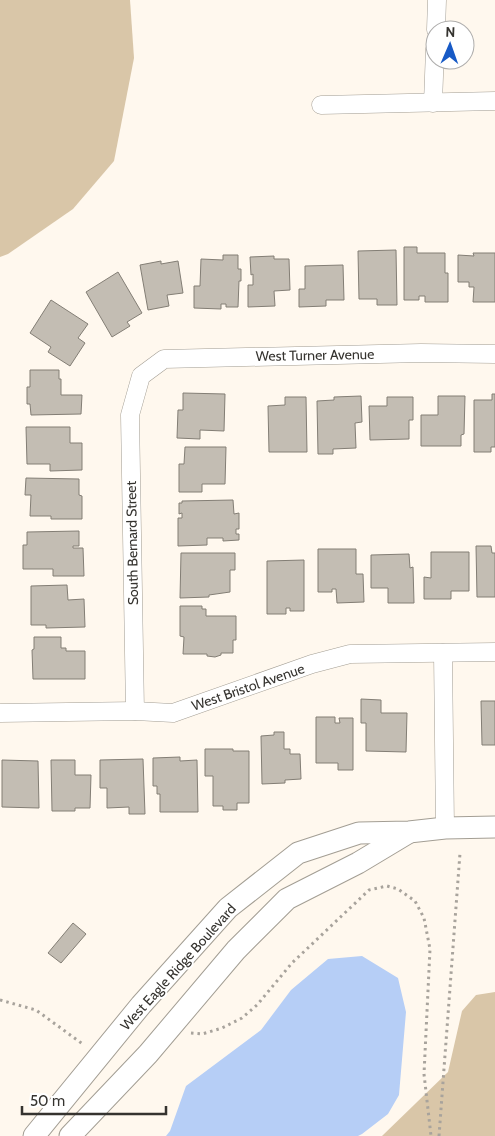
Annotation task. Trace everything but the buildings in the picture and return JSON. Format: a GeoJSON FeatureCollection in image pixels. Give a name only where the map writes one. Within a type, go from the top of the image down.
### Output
{"type":"FeatureCollection","features":[{"type":"Feature","properties":{"kind":"street"},"geometry":{"type":"LineString","coordinates":[[436,20],[437,0]]}},
{"type":"Feature","properties":{"kind":"street"},"geometry":{"type":"LineString","coordinates":[[432,102],[434,70]]}},
{"type":"Feature","properties":{"kind":"street"},"geometry":{"type":"LineString","coordinates":[[322,105],[495,101]]}},
{"type":"Feature","properties":{"kind":"street","name":"West Turner Avenue"},"geometry":{"type":"LineString","coordinates":[[141,376],[164,358],[421,353],[495,354]]}},
{"type":"Feature","properties":{"kind":"street","name":"South Bernard Street"},"geometry":{"type":"LineString","coordinates":[[136,712],[130,415],[141,376]]}},
{"type":"Feature","properties":{"kind":"street","name":"West Bristol Avenue"},"geometry":{"type":"LineString","coordinates":[[0,713],[173,713],[312,664],[350,654],[495,652]]}},
{"type":"Feature","properties":{"kind":"street"},"geometry":{"type":"LineString","coordinates":[[444,653],[445,828]]}},
{"type":"Feature","properties":{"kind":"street","name":"West Eagle Ridge Boulevard"},"geometry":{"type":"LineString","coordinates":[[34,1136],[141,1006],[228,908],[298,853],[359,833],[495,827]]}},
{"type":"Feature","properties":{"kind":"street","name":"West Eagle Ridge Boulevard"},"geometry":{"type":"LineString","coordinates":[[70,1136],[148,1054],[236,950],[287,899],[358,863],[409,832]]}},
{"type":"Feature","properties":{"kind":"path"},"geometry":{"type":"LineString","coordinates":[[439,1136],[460,852]]}},
{"type":"Feature","properties":{"kind":"path"},"geometry":{"type":"LineString","coordinates":[[183,1032],[202,1034],[222,1028],[242,1018],[257,1005],[292,963],[369,890],[387,886],[398,888],[415,901],[424,918],[430,949],[424,1074],[431,1136]]}},
{"type":"Feature","properties":{"kind":"path"},"geometry":{"type":"LineString","coordinates":[[0,1000],[36,1010],[99,1057]]}},
{"type":"Feature","properties":{"kind":"shaded area"},"geometry":{"type":"Polygon","coordinates":[[[0,0],[130,0],[134,58],[114,161],[73,209],[8,254],[0,257],[0,0]]]}},
{"type":"Feature","properties":{"kind":"shaded area"},"geometry":{"type":"Polygon","coordinates":[[[495,992],[495,1136],[382,1136],[448,1072],[462,1011],[476,995],[495,992]]]}},
{"type":"Feature","properties":{"kind":"water"},"geometry":{"type":"Polygon","coordinates":[[[362,956],[398,978],[406,1012],[399,1095],[388,1114],[358,1136],[166,1136],[170,1131],[186,1086],[261,1030],[291,990],[328,959],[362,956]]]}}]}
